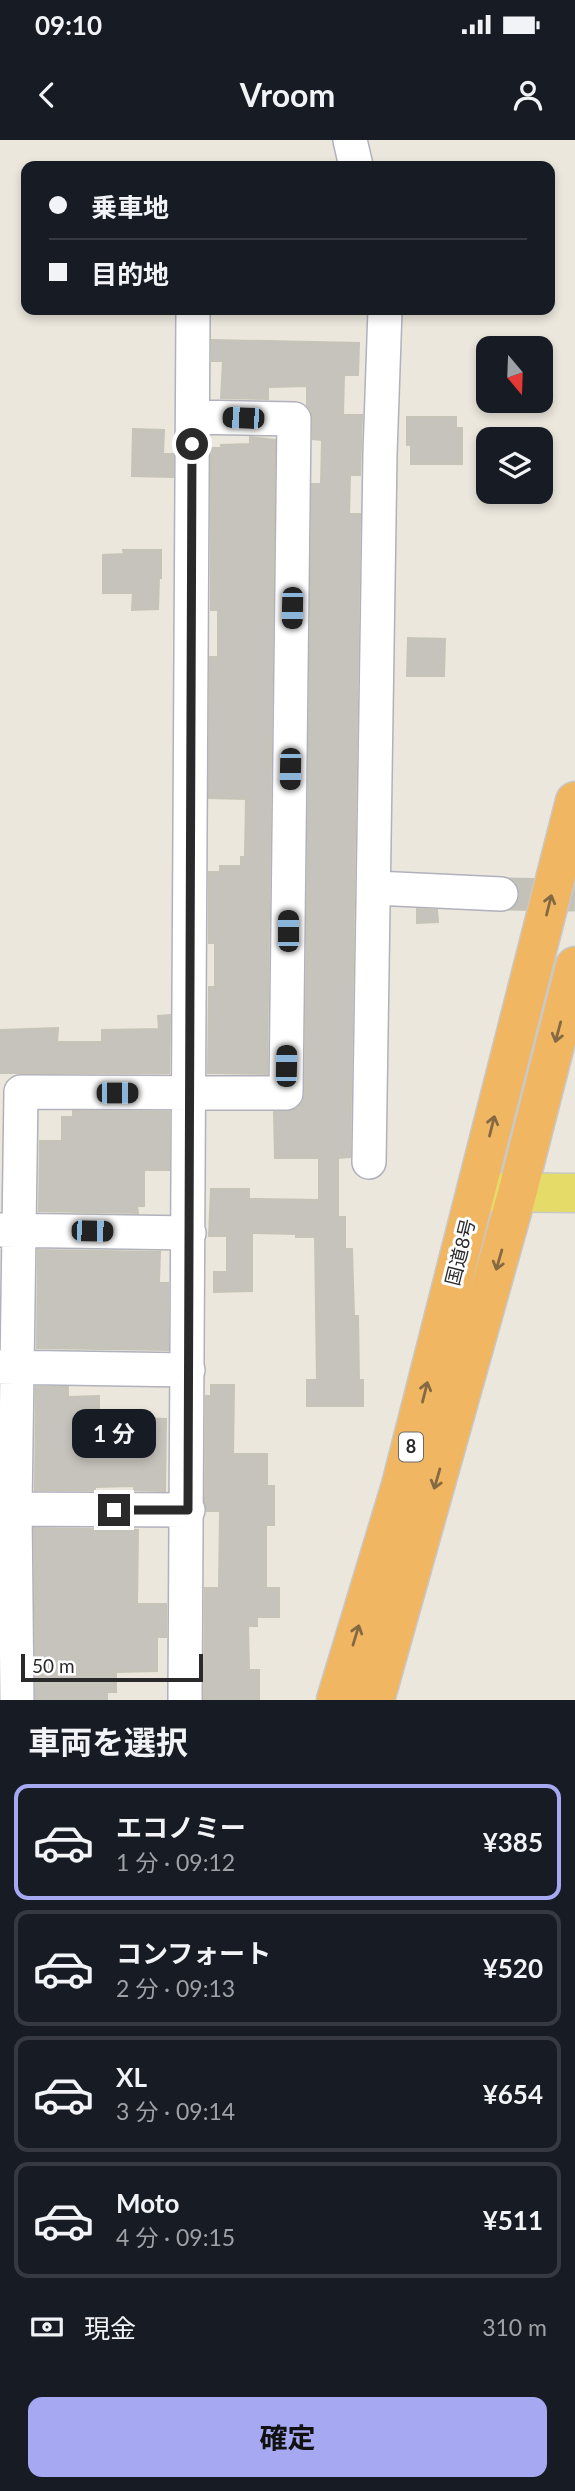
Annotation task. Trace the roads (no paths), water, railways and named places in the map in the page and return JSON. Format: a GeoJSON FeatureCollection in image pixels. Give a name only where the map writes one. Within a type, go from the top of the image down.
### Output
{"type":"FeatureCollection","features":[{"type":"Feature","properties":{"kind":"highway","name":"国道8号"},"geometry":{"type":"LineString","coordinates":[[336,1700],[401,1485],[575,801]]}},
{"type":"Feature","properties":{"kind":"highway","name":"国道8号"},"geometry":{"type":"LineString","coordinates":[[376,1700],[517,1194],[575,966]]}},
{"type":"Feature","properties":{"kind":"main road"},"geometry":{"type":"LineString","coordinates":[[476,1192],[575,1193]]}},
{"type":"Feature","properties":{"kind":"street"},"geometry":{"type":"LineString","coordinates":[[350,140],[355,161]]}},
{"type":"Feature","properties":{"kind":"street"},"geometry":{"type":"LineString","coordinates":[[185,1700],[193,315]]}},
{"type":"Feature","properties":{"kind":"street"},"geometry":{"type":"LineString","coordinates":[[369,1161],[384,315]]}},
{"type":"Feature","properties":{"kind":"street"},"geometry":{"type":"LineString","coordinates":[[17,1700],[8,1644],[9,1230],[22,1092],[286,1093],[294,419],[193,417]]}},
{"type":"Feature","properties":{"kind":"street"},"geometry":{"type":"LineString","coordinates":[[375,888],[501,894]]}},
{"type":"Feature","properties":{"kind":"street"},"geometry":{"type":"LineString","coordinates":[[9,1230],[189,1233]]}},
{"type":"Feature","properties":{"kind":"street"},"geometry":{"type":"LineString","coordinates":[[8,1367],[188,1370]]}},
{"type":"Feature","properties":{"kind":"street"},"geometry":{"type":"LineString","coordinates":[[8,1509],[188,1510]]}},
{"type":"Feature","properties":{"kind":"tunnel"},"geometry":{"type":"LineString","coordinates":[[501,894],[575,895]]}}]}
